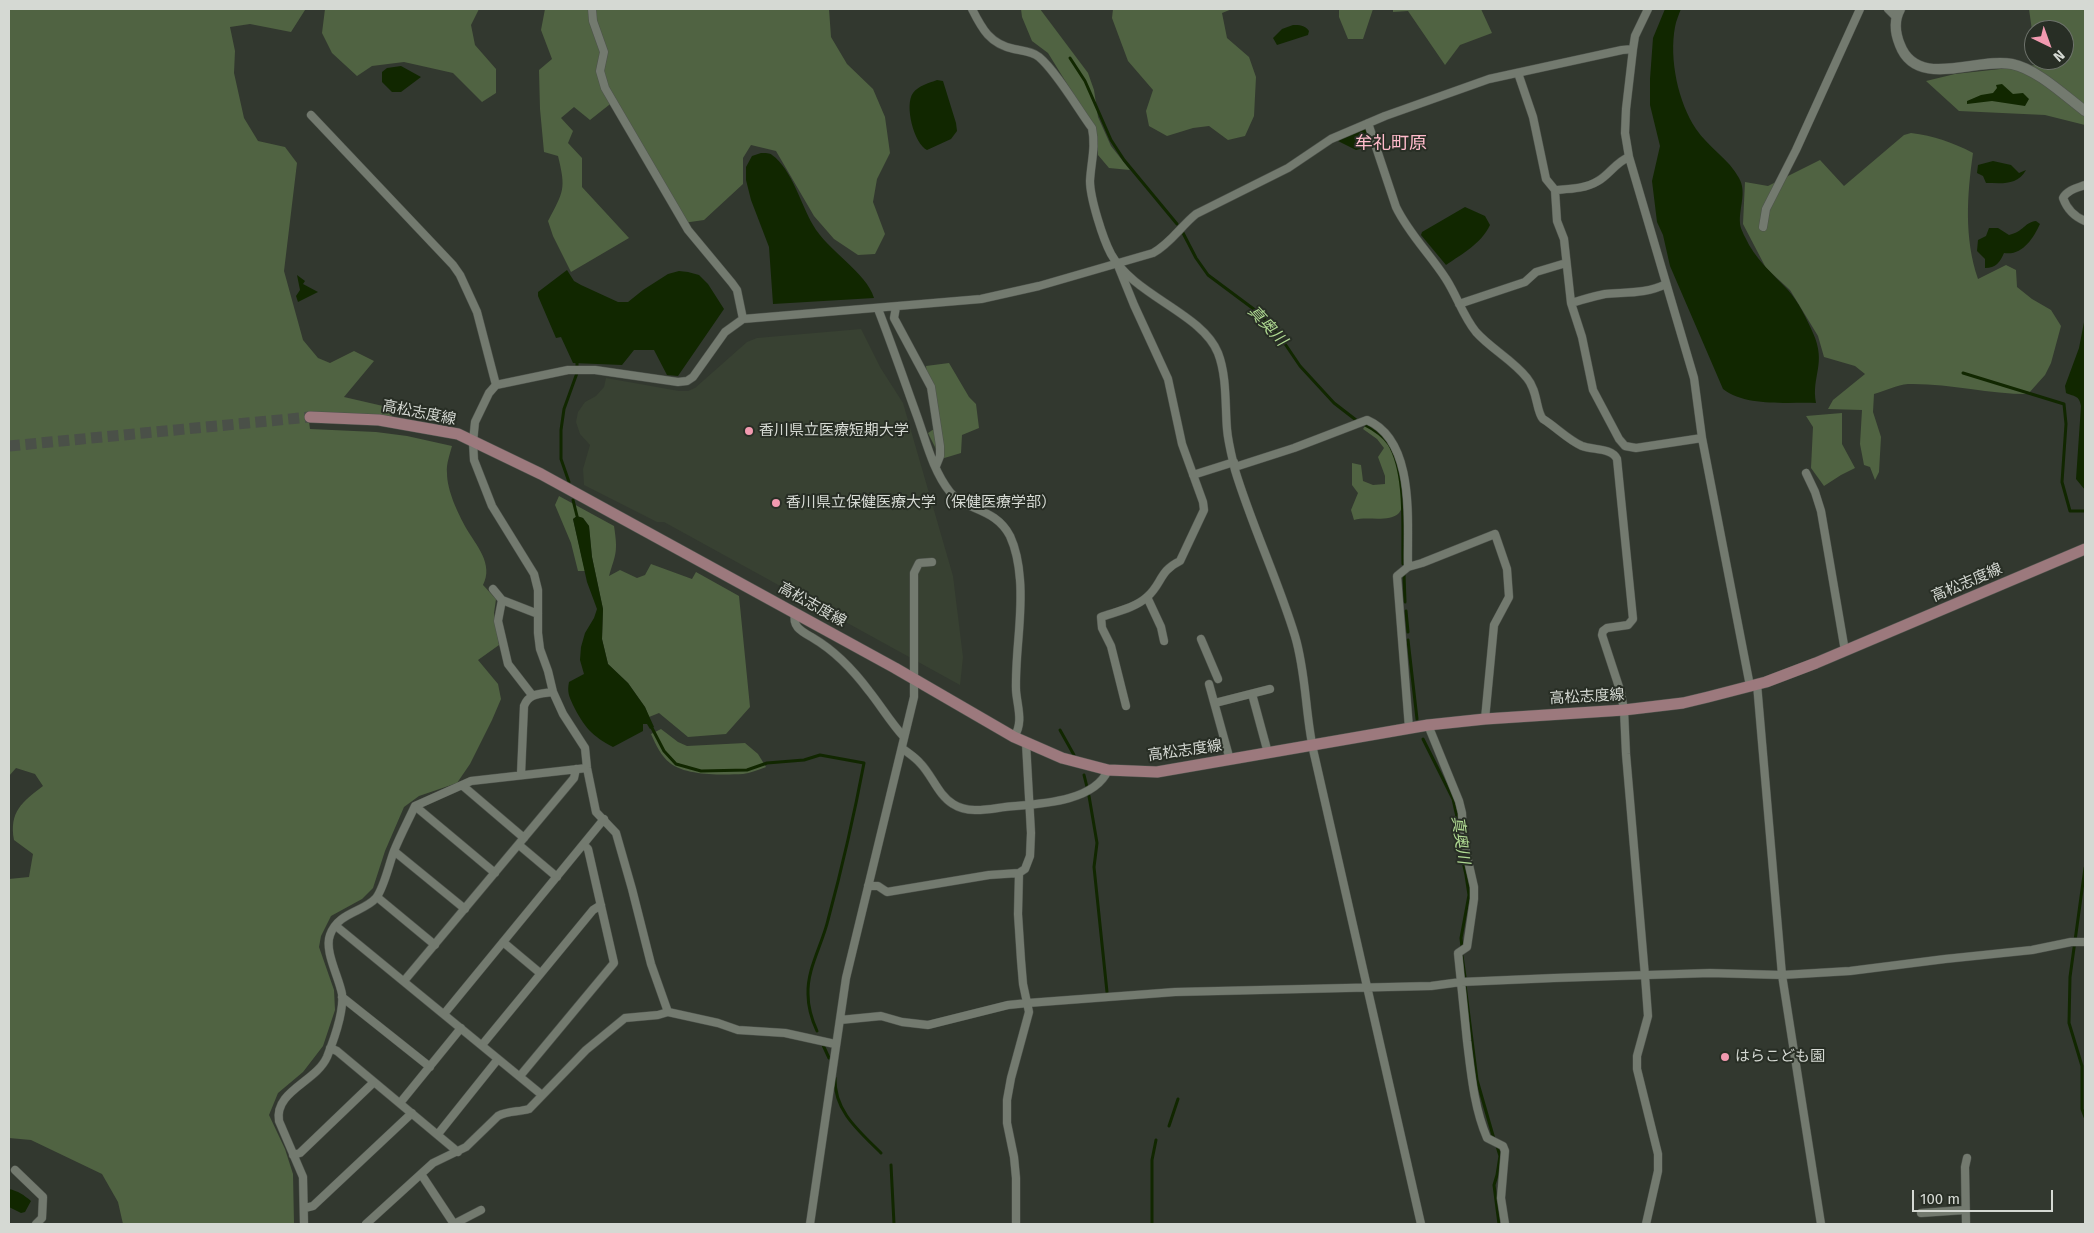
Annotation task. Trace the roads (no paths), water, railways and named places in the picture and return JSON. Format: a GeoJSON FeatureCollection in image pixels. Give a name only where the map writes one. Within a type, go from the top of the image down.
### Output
{"type":"FeatureCollection","features":[{"type":"Feature","properties":{"kind":"main road","name":"高松志度線"},"geometry":{"type":"LineString","coordinates":[[310,417],[379,420],[458,434],[541,474],[915,679],[1014,737],[1075,763],[1108,770],[1157,772],[1428,725],[1485,718],[1624,710],[1683,702],[1754,685],[1845,651],[2085,549]]}},
{"type":"Feature","properties":{"kind":"street"},"geometry":{"type":"LineString","coordinates":[[592,9],[593,21],[604,52],[600,71],[605,88],[688,230],[732,283],[736,290],[743,320]]}},
{"type":"Feature","properties":{"kind":"street"},"geometry":{"type":"LineString","coordinates":[[972,9],[981,28],[993,41],[1008,48],[1029,52],[1041,59],[1092,128],[1095,141],[1090,180],[1091,192],[1110,253],[1130,276],[1157,298],[1200,328],[1211,340],[1218,353],[1222,367],[1227,434],[1234,465],[1295,635],[1302,666],[1312,744],[1421,1224]]}},
{"type":"Feature","properties":{"kind":"street"},"geometry":{"type":"LineString","coordinates":[[1648,9],[1636,36],[1633,49],[1626,109],[1625,133],[1628,157],[1694,378],[1702,438],[1754,685],[1782,975],[1821,1224]]}},
{"type":"Feature","properties":{"kind":"street"},"geometry":{"type":"LineString","coordinates":[[1762,227],[1766,209],[1796,150],[1860,9]]}},
{"type":"Feature","properties":{"kind":"street"},"geometry":{"type":"LineString","coordinates":[[1888,9],[1898,13],[1897,37],[1902,51],[1915,64],[1926,69],[1941,70],[2002,63],[2013,64],[2048,83],[2085,111]]}},
{"type":"Feature","properties":{"kind":"street"},"geometry":{"type":"LineString","coordinates":[[668,1012],[651,964],[616,833],[596,812],[585,748],[563,714],[553,692],[540,649],[538,590],[534,574],[492,506],[474,460],[475,422],[489,393],[496,385],[568,370],[640,375],[678,382],[687,381],[693,377],[725,332],[743,320],[981,299],[1009,294],[1153,253],[1164,247],[1186,222],[1196,214],[1288,168],[1331,139],[1368,123],[1441,95],[1490,79],[1633,49]]}},
{"type":"Feature","properties":{"kind":"street"},"geometry":{"type":"LineString","coordinates":[[1518,73],[1533,117],[1546,179],[1555,190],[1557,221],[1564,239],[1571,304],[1582,337],[1593,390],[1619,439],[1625,446],[1636,448],[1702,438]]}},
{"type":"Feature","properties":{"kind":"street"},"geometry":{"type":"LineString","coordinates":[[312,115],[453,265],[460,275],[477,312],[496,385]]}},
{"type":"Feature","properties":{"kind":"street"},"geometry":{"type":"LineString","coordinates":[[1368,123],[1399,214],[1445,278],[1477,333],[1528,379],[1536,394],[1539,416],[1576,442],[1611,453],[1617,459],[1633,619],[1628,625],[1607,628],[1603,631],[1602,635],[1624,710],[1648,1016],[1637,1056],[1637,1069],[1658,1154],[1658,1171],[1646,1224]]}},
{"type":"Feature","properties":{"kind":"street"},"geometry":{"type":"LineString","coordinates":[[1555,190],[1587,186],[1599,181],[1620,161],[1628,157]]}},
{"type":"Feature","properties":{"kind":"street"},"geometry":{"type":"LineString","coordinates":[[2085,185],[2070,190],[2063,198],[2066,206],[2085,222]]}},
{"type":"Feature","properties":{"kind":"street"},"geometry":{"type":"LineString","coordinates":[[1117,262],[1134,305],[1168,379],[1182,444],[1203,502],[1202,518],[1180,561],[1170,566],[1162,574],[1148,597],[1100,617],[1102,628],[1111,646],[1126,706]]}},
{"type":"Feature","properties":{"kind":"street"},"geometry":{"type":"LineString","coordinates":[[1459,304],[1525,282],[1536,272],[1566,263]]}},
{"type":"Feature","properties":{"kind":"street"},"geometry":{"type":"LineString","coordinates":[[1571,304],[1604,294],[1656,290],[1666,284]]}},
{"type":"Feature","properties":{"kind":"street"},"geometry":{"type":"LineString","coordinates":[[896,307],[894,318],[931,387],[940,446],[940,456],[936,466]]}},
{"type":"Feature","properties":{"kind":"street"},"geometry":{"type":"LineString","coordinates":[[878,309],[929,452],[950,492],[960,501],[987,512],[1001,524],[1009,535],[1015,551],[1020,581],[1016,690],[1020,718],[1018,731],[1014,737]]}},
{"type":"Feature","properties":{"kind":"street"},"geometry":{"type":"LineString","coordinates":[[1193,475],[1294,448],[1367,420],[1376,424],[1395,444],[1405,474],[1408,567]]}},
{"type":"Feature","properties":{"kind":"street"},"geometry":{"type":"LineString","coordinates":[[1806,473],[1815,492],[1821,512],[1845,651]]}},
{"type":"Feature","properties":{"kind":"street"},"geometry":{"type":"LineString","coordinates":[[1409,728],[1397,576],[1408,567],[1495,534],[1507,569],[1510,597],[1494,624],[1485,718]]}},
{"type":"Feature","properties":{"kind":"street"},"geometry":{"type":"LineString","coordinates":[[810,1224],[846,978],[914,697],[914,573],[918,563],[932,562]]}},
{"type":"Feature","properties":{"kind":"street"},"geometry":{"type":"LineString","coordinates":[[492,589],[502,600],[538,614]]}},
{"type":"Feature","properties":{"kind":"street"},"geometry":{"type":"LineString","coordinates":[[1148,597],[1161,627],[1164,641]]}},
{"type":"Feature","properties":{"kind":"street"},"geometry":{"type":"LineString","coordinates":[[502,600],[498,621],[508,664],[532,695]]}},
{"type":"Feature","properties":{"kind":"street"},"geometry":{"type":"LineString","coordinates":[[795,613],[793,621],[796,627],[818,641],[847,666],[904,737]]}},
{"type":"Feature","properties":{"kind":"street"},"geometry":{"type":"LineString","coordinates":[[1201,639],[1218,679]]}},
{"type":"Feature","properties":{"kind":"street"},"geometry":{"type":"LineString","coordinates":[[1209,684],[1230,760]]}},
{"type":"Feature","properties":{"kind":"street"},"geometry":{"type":"LineString","coordinates":[[1214,703],[1270,689]]}},
{"type":"Feature","properties":{"kind":"street"},"geometry":{"type":"LineString","coordinates":[[521,774],[524,706],[527,699],[532,695],[553,692]]}},
{"type":"Feature","properties":{"kind":"street"},"geometry":{"type":"LineString","coordinates":[[1252,694],[1268,753]]}},
{"type":"Feature","properties":{"kind":"street"},"geometry":{"type":"LineString","coordinates":[[1428,725],[1459,801],[1462,813],[1463,839],[1474,887],[1474,900],[1467,947],[1458,953],[1460,982],[1471,1077],[1483,1129],[1487,1138],[1502,1146],[1505,1151],[1501,1198],[1505,1224]]}},
{"type":"Feature","properties":{"kind":"street"},"geometry":{"type":"LineString","coordinates":[[868,886],[878,886],[888,892],[989,875],[1019,873],[1026,869],[1029,863],[1030,805],[1026,743]]}},
{"type":"Feature","properties":{"kind":"street"},"geometry":{"type":"LineString","coordinates":[[902,748],[920,762],[944,796],[954,805],[974,810],[1049,804],[1091,789],[1104,778],[1108,770]]}},
{"type":"Feature","properties":{"kind":"street"},"geometry":{"type":"LineString","coordinates":[[304,1224],[303,1177],[279,1121],[278,1108],[282,1101],[317,1071],[325,1061],[330,1048],[342,997],[328,946],[330,935],[343,918],[377,897],[394,851],[415,806],[471,781],[587,768]]}},
{"type":"Feature","properties":{"kind":"street"},"geometry":{"type":"LineString","coordinates":[[404,981],[574,778],[576,769]]}},
{"type":"Feature","properties":{"kind":"street"},"geometry":{"type":"LineString","coordinates":[[462,786],[524,838]]}},
{"type":"Feature","properties":{"kind":"street"},"geometry":{"type":"LineString","coordinates":[[415,806],[495,873]]}},
{"type":"Feature","properties":{"kind":"street"},"geometry":{"type":"LineString","coordinates":[[444,1014],[604,819]]}},
{"type":"Feature","properties":{"kind":"street"},"geometry":{"type":"LineString","coordinates":[[518,845],[557,877]]}},
{"type":"Feature","properties":{"kind":"street"},"geometry":{"type":"LineString","coordinates":[[520,1076],[614,963],[588,849],[584,845]]}},
{"type":"Feature","properties":{"kind":"street"},"geometry":{"type":"LineString","coordinates":[[394,851],[465,909]]}},
{"type":"Feature","properties":{"kind":"street"},"geometry":{"type":"LineString","coordinates":[[1016,1224],[1016,1178],[1007,1123],[1007,1100],[1029,1012],[1023,984],[1018,914],[1019,873]]}},
{"type":"Feature","properties":{"kind":"street"},"geometry":{"type":"LineString","coordinates":[[377,897],[435,944]]}},
{"type":"Feature","properties":{"kind":"street"},"geometry":{"type":"LineString","coordinates":[[482,1045],[593,910],[601,905]]}},
{"type":"Feature","properties":{"kind":"street"},"geometry":{"type":"LineString","coordinates":[[336,926],[542,1095]]}},
{"type":"Feature","properties":{"kind":"street"},"geometry":{"type":"LineString","coordinates":[[503,942],[540,973]]}},
{"type":"Feature","properties":{"kind":"street"},"geometry":{"type":"LineString","coordinates":[[840,1020],[881,1016],[902,1022],[928,1024],[1028,1002],[1175,992],[1431,986],[1460,982],[1710,974],[1782,975],[1882,968],[2032,950],[2078,942]]}},
{"type":"Feature","properties":{"kind":"street"},"geometry":{"type":"LineString","coordinates":[[342,997],[430,1066]]}},
{"type":"Feature","properties":{"kind":"street"},"geometry":{"type":"LineString","coordinates":[[366,1224],[433,1163],[458,1152],[471,1143],[498,1116],[503,1113],[520,1112],[529,1109],[586,1050],[625,1018],[658,1015],[668,1012],[718,1023],[738,1030],[786,1034],[835,1044]]}},
{"type":"Feature","properties":{"kind":"street"},"geometry":{"type":"LineString","coordinates":[[400,1103],[461,1028]]}},
{"type":"Feature","properties":{"kind":"street"},"geometry":{"type":"LineString","coordinates":[[330,1048],[337,1050],[458,1152]]}},
{"type":"Feature","properties":{"kind":"street"},"geometry":{"type":"LineString","coordinates":[[438,1134],[498,1059]]}},
{"type":"Feature","properties":{"kind":"street"},"geometry":{"type":"LineString","coordinates":[[293,1156],[300,1153],[374,1082]]}},
{"type":"Feature","properties":{"kind":"street"},"geometry":{"type":"LineString","coordinates":[[305,1208],[313,1206],[412,1113]]}},
{"type":"Feature","properties":{"kind":"street"},"geometry":{"type":"LineString","coordinates":[[1966,1224],[1967,1158]]}},
{"type":"Feature","properties":{"kind":"street"},"geometry":{"type":"LineString","coordinates":[[15,1170],[43,1197],[42,1218],[36,1224]]}},
{"type":"Feature","properties":{"kind":"street"},"geometry":{"type":"LineString","coordinates":[[421,1174],[459,1223],[481,1210]]}},
{"type":"Feature","properties":{"kind":"street"},"geometry":{"type":"LineString","coordinates":[[1921,1213],[1965,1210]]}},
{"type":"Feature","properties":{"kind":"waterway","name":"真奥川"},"geometry":{"type":"LineString","coordinates":[[1070,58],[1085,81],[1111,140],[1124,160],[1177,224]]}},
{"type":"Feature","properties":{"kind":"waterway","name":"真奥川"},"geometry":{"type":"LineString","coordinates":[[1182,231],[1196,258],[1208,275],[1259,313],[1279,335],[1300,366],[1334,403],[1356,420]]}},
{"type":"Feature","properties":{"kind":"waterway"},"geometry":{"type":"LineString","coordinates":[[569,482],[561,459],[561,430],[564,409],[577,373],[577,363]]}},
{"type":"Feature","properties":{"kind":"waterway"},"geometry":{"type":"LineString","coordinates":[[1963,373],[2064,404],[2066,424],[2062,482],[2070,511],[2085,511]]}},
{"type":"Feature","properties":{"kind":"waterway","name":"真奥川"},"geometry":{"type":"LineString","coordinates":[[1365,425],[1378,433],[1389,444],[1399,470],[1402,502],[1403,564]]}},
{"type":"Feature","properties":{"kind":"waterway"},"geometry":{"type":"LineString","coordinates":[[573,500],[577,516]]}},
{"type":"Feature","properties":{"kind":"waterway","name":"真奥川"},"geometry":{"type":"LineString","coordinates":[[1404,574],[1405,602]]}},
{"type":"Feature","properties":{"kind":"waterway","name":"真奥川"},"geometry":{"type":"LineString","coordinates":[[1406,611],[1408,632]]}},
{"type":"Feature","properties":{"kind":"waterway","name":"真奥川"},"geometry":{"type":"LineString","coordinates":[[1408,640],[1417,719]]}},
{"type":"Feature","properties":{"kind":"waterway"},"geometry":{"type":"LineString","coordinates":[[652,728],[664,751],[676,764],[701,771],[747,770],[767,763],[804,760],[820,755],[864,763],[843,861],[808,985],[809,1004],[817,1031]]}},
{"type":"Feature","properties":{"kind":"waterway"},"geometry":{"type":"LineString","coordinates":[[1060,730],[1074,755]]}},
{"type":"Feature","properties":{"kind":"waterway","name":"真奥川"},"geometry":{"type":"LineString","coordinates":[[1423,739],[1453,799],[1457,817],[1457,834],[1469,895],[1461,938],[1462,947]]}},
{"type":"Feature","properties":{"kind":"waterway"},"geometry":{"type":"LineString","coordinates":[[1084,775],[1087,787]]}},
{"type":"Feature","properties":{"kind":"waterway"},"geometry":{"type":"LineString","coordinates":[[1089,796],[1097,843],[1094,867],[1107,992]]}},
{"type":"Feature","properties":{"kind":"waterway"},"geometry":{"type":"LineString","coordinates":[[2085,868],[2070,977],[2069,1023],[2082,1066],[2082,1109],[2085,1117]]}},
{"type":"Feature","properties":{"kind":"waterway","name":"真奥川"},"geometry":{"type":"LineString","coordinates":[[1462,956],[1465,977]]}},
{"type":"Feature","properties":{"kind":"waterway","name":"真奥川"},"geometry":{"type":"LineString","coordinates":[[1465,985],[1477,1080],[1494,1139]]}},
{"type":"Feature","properties":{"kind":"waterway"},"geometry":{"type":"LineString","coordinates":[[823,1045],[829,1058]]}},
{"type":"Feature","properties":{"kind":"waterway"},"geometry":{"type":"LineString","coordinates":[[835,1078],[839,1101],[849,1120],[881,1153]]}},
{"type":"Feature","properties":{"kind":"waterway"},"geometry":{"type":"LineString","coordinates":[[1169,1126],[1178,1099]]}},
{"type":"Feature","properties":{"kind":"waterway"},"geometry":{"type":"LineString","coordinates":[[1152,1224],[1152,1160],[1156,1140]]}},
{"type":"Feature","properties":{"kind":"waterway","name":"真奥川"},"geometry":{"type":"LineString","coordinates":[[1497,1146],[1500,1156],[1494,1185],[1499,1224]]}},
{"type":"Feature","properties":{"kind":"waterway"},"geometry":{"type":"LineString","coordinates":[[891,1165],[894,1224]]}},
{"type":"Feature","properties":{"kind":"tunnel"},"geometry":{"type":"LineString","coordinates":[[9,446],[310,417]]}},
{"type":"Feature","properties":{"kind":"place","name":"香川県立医療短期大学"},"geometry":{"type":"Point","coordinates":[749,431]}},
{"type":"Feature","properties":{"kind":"place","name":"香川県立保健医療大学（保健医療学部）"},"geometry":{"type":"Point","coordinates":[776,503]}},
{"type":"Feature","properties":{"kind":"place","name":"はらこども園"},"geometry":{"type":"Point","coordinates":[1725,1057]}},
{"type":"Feature","properties":{"kind":"district","name":"牟礼町原"},"geometry":{"type":"Point","coordinates":[1391,144]}}]}
